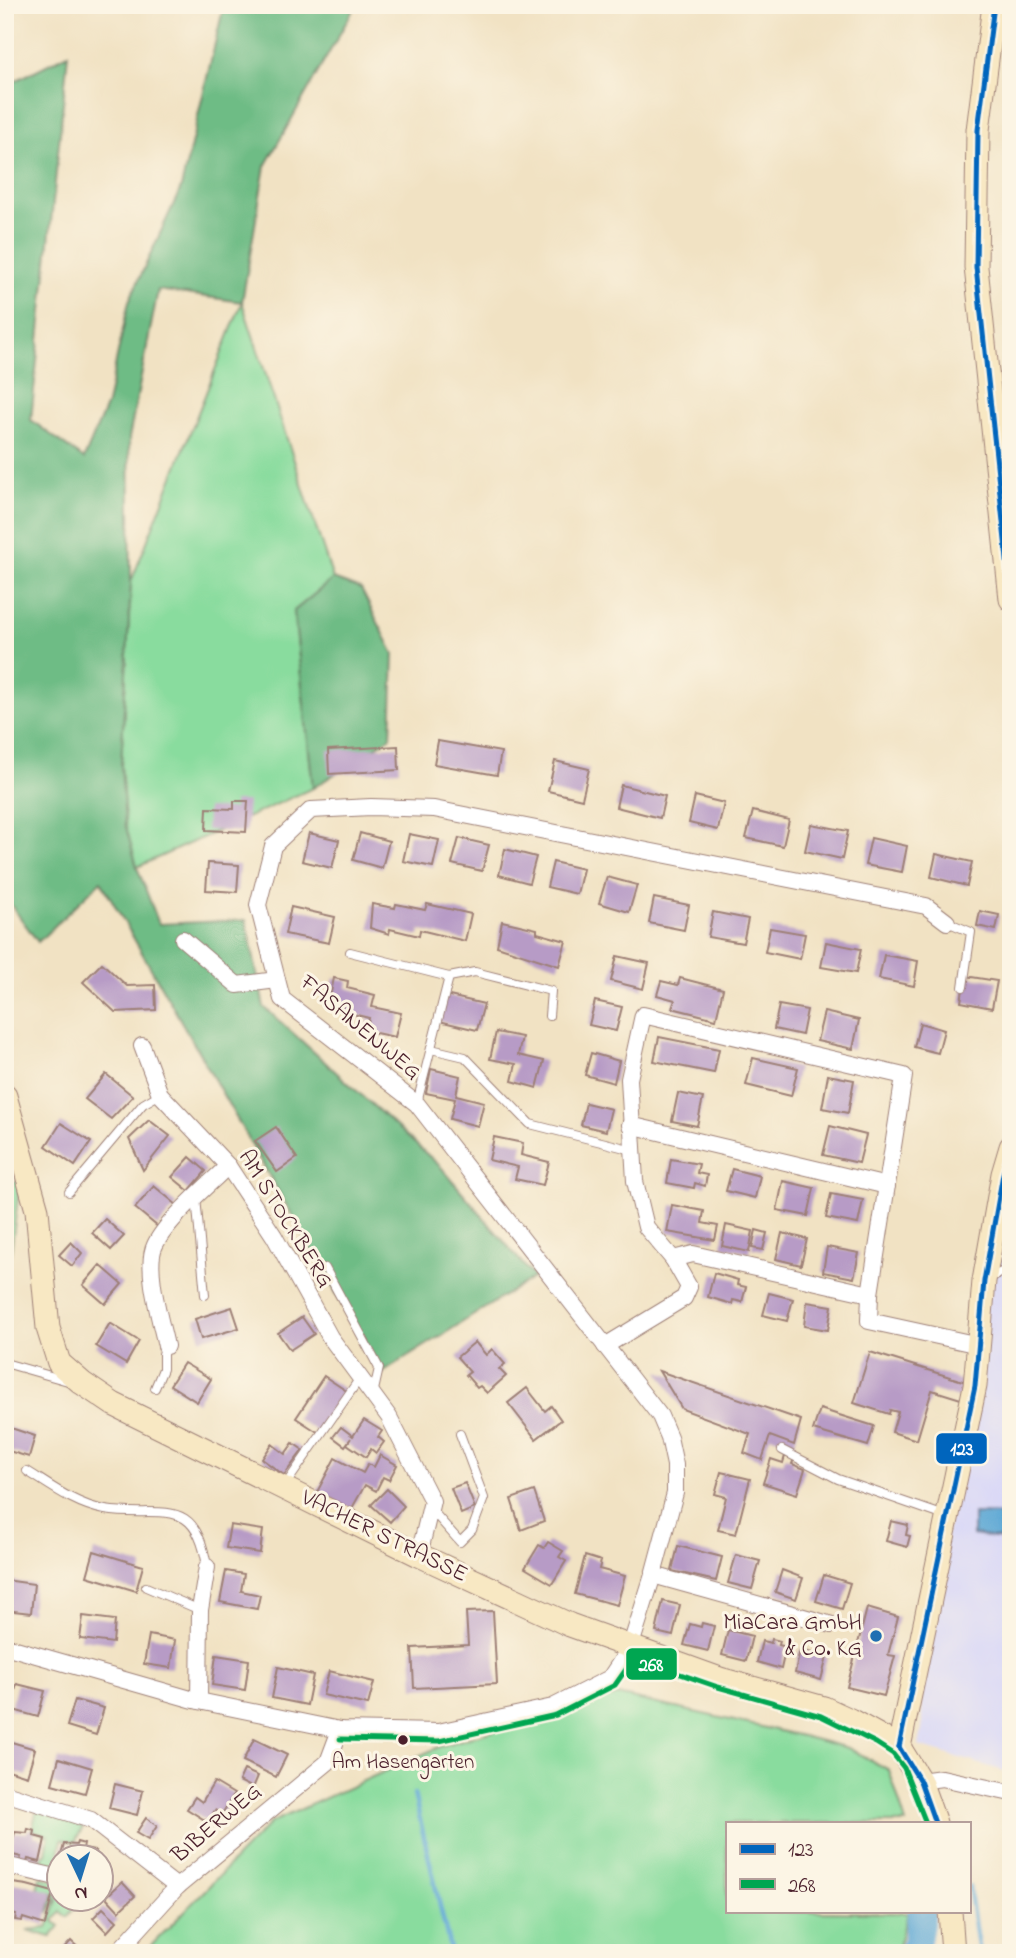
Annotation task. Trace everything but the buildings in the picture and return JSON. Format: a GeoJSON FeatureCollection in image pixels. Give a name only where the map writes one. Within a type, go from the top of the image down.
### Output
{"type":"FeatureCollection","features":[{"type":"Feature","properties":{"kind":"main road"},"geometry":{"type":"LineString","coordinates":[[994,5],[978,130],[976,267],[1011,599]]}},
{"type":"Feature","properties":{"kind":"main road","name":"VACHER STRASSE"},"geometry":{"type":"LineString","coordinates":[[5,1096],[37,1210],[48,1328],[59,1363],[88,1387],[113,1404],[514,1601],[570,1625],[720,1679],[824,1708],[850,1720],[899,1747],[920,1781],[935,1822]]}},
{"type":"Feature","properties":{"kind":"main road"},"geometry":{"type":"LineString","coordinates":[[899,1747],[975,1385],[984,1281],[1003,1174],[1011,1147]]}},
{"type":"Feature","properties":{"kind":"main road"},"geometry":{"type":"LineString","coordinates":[[950,1912],[952,1945]]}},
{"type":"Feature","properties":{"kind":"street","name":"FASANENWEG"},"geometry":{"type":"LineString","coordinates":[[630,1647],[653,1576],[675,1493],[676,1465],[660,1416],[417,1104],[282,999],[258,905],[273,846],[311,810],[434,808],[926,906],[947,922]]}},
{"type":"Feature","properties":{"kind":"street"},"geometry":{"type":"LineString","coordinates":[[183,939],[237,985],[277,980]]}},
{"type":"Feature","properties":{"kind":"street"},"geometry":{"type":"LineString","coordinates":[[605,1346],[684,1298],[689,1287],[673,1258],[646,1227],[635,1181],[629,1079],[643,1015],[905,1076],[870,1294],[869,1321],[979,1345]]}},
{"type":"Feature","properties":{"kind":"street","name":"AM STOCKBERG"},"geometry":{"type":"LineString","coordinates":[[142,1046],[160,1094],[228,1166],[274,1236],[330,1337],[389,1417],[432,1502],[430,1508]]}},
{"type":"Feature","properties":{"kind":"street"},"geometry":{"type":"LineString","coordinates":[[630,1125],[887,1186]]}},
{"type":"Feature","properties":{"kind":"street"},"geometry":{"type":"LineString","coordinates":[[166,1346],[152,1278],[154,1246],[180,1212],[228,1166]]}},
{"type":"Feature","properties":{"kind":"street"},"geometry":{"type":"LineString","coordinates":[[673,1258],[693,1254],[870,1294]]}},
{"type":"Feature","properties":{"kind":"street"},"geometry":{"type":"LineString","coordinates":[[419,1555],[430,1508]]}},
{"type":"Feature","properties":{"kind":"street"},"geometry":{"type":"LineString","coordinates":[[199,1701],[200,1610],[207,1567]]}},
{"type":"Feature","properties":{"kind":"street"},"geometry":{"type":"LineString","coordinates":[[653,1576],[832,1625]]}},
{"type":"Feature","properties":{"kind":"street"},"geometry":{"type":"LineString","coordinates":[[5,1647],[199,1701],[340,1730],[438,1732],[553,1707],[610,1678],[630,1647]]}},
{"type":"Feature","properties":{"kind":"street","name":"BIBERWEG"},"geometry":{"type":"LineString","coordinates":[[117,1953],[177,1887],[328,1762],[340,1730]]}},
{"type":"Feature","properties":{"kind":"street"},"geometry":{"type":"LineString","coordinates":[[920,1781],[942,1778],[1011,1793]]}},
{"type":"Feature","properties":{"kind":"street"},"geometry":{"type":"LineString","coordinates":[[5,1793],[91,1820],[177,1887]]}},
{"type":"Feature","properties":{"kind":"street"},"geometry":{"type":"LineString","coordinates":[[5,1864],[46,1874]]}},
{"type":"Feature","properties":{"kind":"lane"},"geometry":{"type":"LineString","coordinates":[[947,922],[971,932],[963,987]]}},
{"type":"Feature","properties":{"kind":"lane"},"geometry":{"type":"LineString","coordinates":[[350,952],[449,977],[475,972],[551,991],[550,1016]]}},
{"type":"Feature","properties":{"kind":"lane"},"geometry":{"type":"LineString","coordinates":[[417,1104],[449,977]]}},
{"type":"Feature","properties":{"kind":"lane"},"geometry":{"type":"LineString","coordinates":[[431,1049],[465,1057],[530,1124],[632,1150]]}},
{"type":"Feature","properties":{"kind":"lane"},"geometry":{"type":"LineString","coordinates":[[69,1192],[143,1104],[160,1094]]}},
{"type":"Feature","properties":{"kind":"lane"},"geometry":{"type":"LineString","coordinates":[[196,1197],[205,1295]]}},
{"type":"Feature","properties":{"kind":"lane"},"geometry":{"type":"LineString","coordinates":[[984,1281],[1011,1267]]}},
{"type":"Feature","properties":{"kind":"lane"},"geometry":{"type":"LineString","coordinates":[[325,1268],[379,1368],[373,1395]]}},
{"type":"Feature","properties":{"kind":"lane"},"geometry":{"type":"LineString","coordinates":[[155,1388],[163,1369],[166,1346]]}},
{"type":"Feature","properties":{"kind":"lane"},"geometry":{"type":"LineString","coordinates":[[5,1363],[88,1387]]}},
{"type":"Feature","properties":{"kind":"lane"},"geometry":{"type":"LineString","coordinates":[[283,1488],[360,1378]]}},
{"type":"Feature","properties":{"kind":"lane","name":"AM STOCKBERG"},"geometry":{"type":"LineString","coordinates":[[430,1508],[460,1542],[472,1530],[484,1498],[460,1434]]}},
{"type":"Feature","properties":{"kind":"lane"},"geometry":{"type":"LineString","coordinates":[[782,1450],[838,1479],[948,1517]]}},
{"type":"Feature","properties":{"kind":"lane"},"geometry":{"type":"LineString","coordinates":[[27,1471],[89,1506],[106,1510],[166,1513],[191,1522],[200,1535],[207,1567]]}},
{"type":"Feature","properties":{"kind":"lane"},"geometry":{"type":"LineString","coordinates":[[146,1587],[200,1610]]}},
{"type":"Feature","properties":{"kind":"shaded area"},"geometry":{"type":"Polygon","coordinates":[[[1011,1221],[1011,1773],[919,1746],[923,1722],[921,1684],[999,1228],[1011,1221]]]}},
{"type":"Feature","properties":{"kind":"green space"},"geometry":{"type":"Polygon","coordinates":[[[224,5],[356,5],[265,166],[242,302],[158,290],[129,438],[131,582],[121,765],[125,823],[137,867],[159,924],[246,920],[264,1007],[441,1167],[534,1277],[382,1373],[101,881],[38,942],[5,897],[5,167],[13,82],[68,54],[31,420],[84,459],[107,404],[129,301],[181,188],[224,5]]]}},
{"type":"Feature","properties":{"kind":"green space"},"geometry":{"type":"Polygon","coordinates":[[[242,302],[333,579],[294,611],[313,788],[137,867],[125,823],[121,765],[131,582],[242,302]]]}},
{"type":"Feature","properties":{"kind":"green space"},"geometry":{"type":"Polygon","coordinates":[[[333,579],[361,589],[394,654],[391,737],[313,788],[294,611],[333,579]]]}},
{"type":"Feature","properties":{"kind":"green space"},"geometry":{"type":"Polygon","coordinates":[[[5,1180],[20,1183],[5,1295],[5,1180]]]}},
{"type":"Feature","properties":{"kind":"green space"},"geometry":{"type":"Polygon","coordinates":[[[617,1695],[848,1748],[889,1770],[906,1822],[726,1822],[726,1912],[908,1913],[896,1953],[144,1953],[270,1823],[441,1746],[617,1695]]]}},
{"type":"Feature","properties":{"kind":"green space"},"geometry":{"type":"Polygon","coordinates":[[[37,1809],[83,1827],[75,1842],[62,1839],[61,1842],[48,1842],[49,1836],[32,1830],[37,1809]]]}},
{"type":"Feature","properties":{"kind":"green space"},"geometry":{"type":"Polygon","coordinates":[[[46,1854],[46,1873],[30,1869],[31,1863],[40,1865],[43,1855],[46,1854]]]}},
{"type":"Feature","properties":{"kind":"green space"},"geometry":{"type":"Polygon","coordinates":[[[40,1877],[46,1878],[46,1891],[37,1889],[40,1877]]]}},
{"type":"Feature","properties":{"kind":"green space"},"geometry":{"type":"Polygon","coordinates":[[[53,1912],[61,1912],[54,1921],[60,1926],[51,1937],[27,1930],[48,1928],[53,1912]]]}},
{"type":"Feature","properties":{"kind":"water"},"geometry":{"type":"Polygon","coordinates":[[[973,1514],[1011,1515],[1011,1540],[973,1535],[973,1514]]]}},
{"type":"Feature","properties":{"kind":"waterway"},"geometry":{"type":"LineString","coordinates":[[414,1794],[451,1953]]}},
{"type":"Feature","properties":{"kind":"waterway"},"geometry":{"type":"LineString","coordinates":[[970,1893],[979,1953]]}},
{"type":"Feature","properties":{"kind":"waterway"},"geometry":{"type":"LineString","coordinates":[[912,1953],[922,1912]]}},
{"type":"Feature","properties":{"kind":"transit line","name":"123"},"geometry":{"type":"LineString","coordinates":[[994,5],[978,130],[976,267],[1011,597]]}},
{"type":"Feature","properties":{"kind":"transit line","name":"123"},"geometry":{"type":"LineString","coordinates":[[899,1747],[975,1386],[984,1281],[1003,1174],[1011,1148]]}},
{"type":"Feature","properties":{"kind":"transit line","name":"268"},"geometry":{"type":"LineString","coordinates":[[340,1739],[439,1741],[556,1715],[615,1685],[634,1658],[718,1687],[821,1716],[876,1743],[893,1754],[904,1768],[926,1822]]}},
{"type":"Feature","properties":{"kind":"transit line","name":"123"},"geometry":{"type":"LineString","coordinates":[[899,1747],[920,1781],[935,1822]]}},
{"type":"Feature","properties":{"kind":"place","name":"MiaCara GmbH & Co. KG"},"geometry":{"type":"Point","coordinates":[876,1636]}},
{"type":"Feature","properties":{"kind":"place","name":"Am Hasengarten"},"geometry":{"type":"Point","coordinates":[403,1740]}}]}
